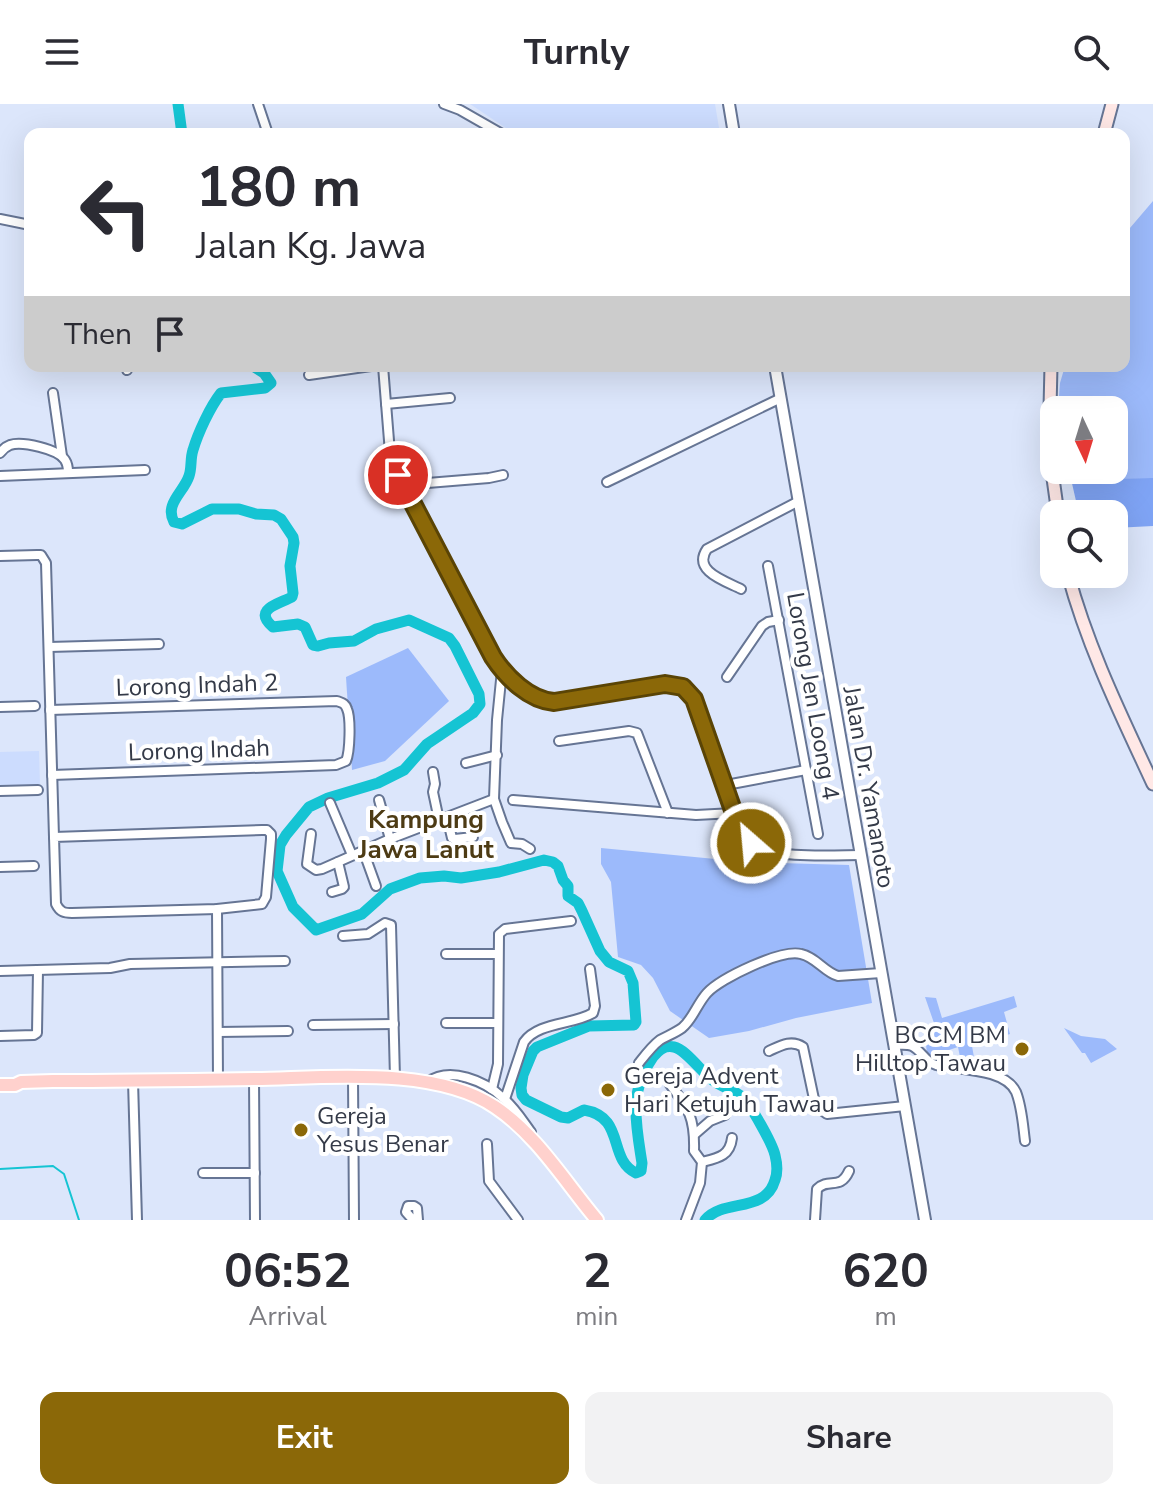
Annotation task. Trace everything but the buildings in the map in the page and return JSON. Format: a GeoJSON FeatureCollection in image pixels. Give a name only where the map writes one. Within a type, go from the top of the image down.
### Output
{"type":"FeatureCollection","features":[{"type":"Feature","properties":{"kind":"main road"},"geometry":{"type":"LineString","coordinates":[[1106,128],[1112,104]]}},
{"type":"Feature","properties":{"kind":"main road"},"geometry":{"type":"LineString","coordinates":[[1051,372],[1049,450],[1056,500]]}},
{"type":"Feature","properties":{"kind":"main road"},"geometry":{"type":"LineString","coordinates":[[1072,588],[1093,652],[1153,784]]}},
{"type":"Feature","properties":{"kind":"main road"},"geometry":{"type":"LineString","coordinates":[[0,1079],[21,1082],[395,1078],[460,1090],[495,1106],[509,1117],[537,1146],[595,1220]]}},
{"type":"Feature","properties":{"kind":"main road"},"geometry":{"type":"LineString","coordinates":[[0,1085],[21,1082]]}},
{"type":"Feature","properties":{"kind":"street"},"geometry":{"type":"LineString","coordinates":[[258,104],[266,128]]}},
{"type":"Feature","properties":{"kind":"street"},"geometry":{"type":"LineString","coordinates":[[444,104],[492,128]]}},
{"type":"Feature","properties":{"kind":"street"},"geometry":{"type":"LineString","coordinates":[[729,104],[733,128]]}},
{"type":"Feature","properties":{"kind":"street"},"geometry":{"type":"LineString","coordinates":[[0,219],[24,224]]}},
{"type":"Feature","properties":{"kind":"street"},"geometry":{"type":"LineString","coordinates":[[309,375],[330,372]]}},
{"type":"Feature","properties":{"kind":"street"},"geometry":{"type":"LineString","coordinates":[[383,372],[390,453],[403,485],[502,670],[531,694],[554,702],[652,685],[675,684],[683,687],[694,699],[734,813],[751,843],[764,851],[861,855]]}},
{"type":"Feature","properties":{"kind":"street","name":"Jalan Dr. Yamanoto"},"geometry":{"type":"LineString","coordinates":[[776,372],[924,1218]]}},
{"type":"Feature","properties":{"kind":"street"},"geometry":{"type":"LineString","coordinates":[[53,393],[62,456],[68,472]]}},
{"type":"Feature","properties":{"kind":"street"},"geometry":{"type":"LineString","coordinates":[[386,404],[450,398]]}},
{"type":"Feature","properties":{"kind":"street"},"geometry":{"type":"LineString","coordinates":[[607,482],[781,398]]}},
{"type":"Feature","properties":{"kind":"street"},"geometry":{"type":"LineString","coordinates":[[0,453],[8,445],[21,443],[62,456]]}},
{"type":"Feature","properties":{"kind":"street"},"geometry":{"type":"LineString","coordinates":[[0,476],[145,470]]}},
{"type":"Feature","properties":{"kind":"street"},"geometry":{"type":"LineString","coordinates":[[403,485],[503,475]]}},
{"type":"Feature","properties":{"kind":"street"},"geometry":{"type":"LineString","coordinates":[[741,589],[710,574],[703,560],[704,553],[799,501]]}},
{"type":"Feature","properties":{"kind":"street"},"geometry":{"type":"LineString","coordinates":[[0,556],[41,555],[44,559],[56,904],[59,910],[65,913],[217,909],[259,906],[265,901],[271,839],[267,830],[54,837]]}},
{"type":"Feature","properties":{"kind":"street","name":"Lorong Jen Loong 4"},"geometry":{"type":"LineString","coordinates":[[768,566],[818,834]]}},
{"type":"Feature","properties":{"kind":"street"},"geometry":{"type":"LineString","coordinates":[[727,677],[762,626],[779,620]]}},
{"type":"Feature","properties":{"kind":"street"},"geometry":{"type":"LineString","coordinates":[[49,647],[159,644]]}},
{"type":"Feature","properties":{"kind":"street"},"geometry":{"type":"LineString","coordinates":[[502,670],[494,799],[511,843],[530,849]]}},
{"type":"Feature","properties":{"kind":"street","name":"Lorong Indah 2"},"geometry":{"type":"LineString","coordinates":[[50,710],[337,701],[344,704],[348,711],[349,750],[346,761]]}},
{"type":"Feature","properties":{"kind":"street"},"geometry":{"type":"LineString","coordinates":[[0,707],[35,706]]}},
{"type":"Feature","properties":{"kind":"street"},"geometry":{"type":"LineString","coordinates":[[559,741],[629,731],[637,733],[668,813]]}},
{"type":"Feature","properties":{"kind":"street"},"geometry":{"type":"LineString","coordinates":[[466,763],[497,755]]}},
{"type":"Feature","properties":{"kind":"street","name":"Lorong Indah"},"geometry":{"type":"LineString","coordinates":[[52,775],[336,765],[346,761]]}},
{"type":"Feature","properties":{"kind":"street"},"geometry":{"type":"LineString","coordinates":[[726,785],[806,770]]}},
{"type":"Feature","properties":{"kind":"street"},"geometry":{"type":"LineString","coordinates":[[433,772],[433,792],[452,838],[473,837]]}},
{"type":"Feature","properties":{"kind":"street"},"geometry":{"type":"LineString","coordinates":[[0,791],[38,790]]}},
{"type":"Feature","properties":{"kind":"street"},"geometry":{"type":"LineString","coordinates":[[311,834],[307,864],[316,870],[322,869],[494,799]]}},
{"type":"Feature","properties":{"kind":"street"},"geometry":{"type":"LineString","coordinates":[[379,800],[390,839]]}},
{"type":"Feature","properties":{"kind":"street"},"geometry":{"type":"LineString","coordinates":[[513,800],[696,815],[734,813]]}},
{"type":"Feature","properties":{"kind":"street"},"geometry":{"type":"LineString","coordinates":[[330,803],[352,855]]}},
{"type":"Feature","properties":{"kind":"street"},"geometry":{"type":"LineString","coordinates":[[363,850],[376,886]]}},
{"type":"Feature","properties":{"kind":"street"},"geometry":{"type":"LineString","coordinates":[[332,892],[344,887],[338,862]]}},
{"type":"Feature","properties":{"kind":"street"},"geometry":{"type":"LineString","coordinates":[[0,867],[34,866]]}},
{"type":"Feature","properties":{"kind":"street"},"geometry":{"type":"LineString","coordinates":[[217,909],[218,1080]]}},
{"type":"Feature","properties":{"kind":"street"},"geometry":{"type":"LineString","coordinates":[[492,1089],[498,1064],[499,934],[505,929],[571,921]]}},
{"type":"Feature","properties":{"kind":"street"},"geometry":{"type":"LineString","coordinates":[[343,936],[368,934],[382,923],[391,925],[395,1078]]}},
{"type":"Feature","properties":{"kind":"street"},"geometry":{"type":"LineString","coordinates":[[639,1063],[654,1045],[683,1027],[714,987],[775,956],[801,953],[838,976],[881,973]]}},
{"type":"Feature","properties":{"kind":"street"},"geometry":{"type":"LineString","coordinates":[[446,954],[498,954]]}},
{"type":"Feature","properties":{"kind":"street"},"geometry":{"type":"LineString","coordinates":[[0,971],[110,968],[130,964],[285,961]]}},
{"type":"Feature","properties":{"kind":"street"},"geometry":{"type":"LineString","coordinates":[[505,1099],[528,1037],[593,1013],[595,1006],[590,969]]}},
{"type":"Feature","properties":{"kind":"street"},"geometry":{"type":"LineString","coordinates":[[0,1036],[37,1033],[38,970]]}},
{"type":"Feature","properties":{"kind":"street"},"geometry":{"type":"LineString","coordinates":[[446,1023],[498,1023]]}},
{"type":"Feature","properties":{"kind":"street"},"geometry":{"type":"LineString","coordinates":[[313,1025],[394,1024]]}},
{"type":"Feature","properties":{"kind":"street"},"geometry":{"type":"LineString","coordinates":[[218,1032],[288,1031]]}},
{"type":"Feature","properties":{"kind":"street"},"geometry":{"type":"LineString","coordinates":[[769,1051],[787,1044],[803,1047],[814,1099],[821,1111],[827,1114],[905,1106]]}},
{"type":"Feature","properties":{"kind":"street"},"geometry":{"type":"LineString","coordinates":[[894,1045],[910,1045],[929,1062],[938,1065],[981,1072],[1008,1082],[1017,1095],[1025,1141]]}},
{"type":"Feature","properties":{"kind":"street"},"geometry":{"type":"LineString","coordinates":[[427,1083],[435,1078],[455,1075],[492,1089],[505,1099],[537,1139],[537,1146]]}},
{"type":"Feature","properties":{"kind":"street"},"geometry":{"type":"LineString","coordinates":[[353,1078],[354,1220]]}},
{"type":"Feature","properties":{"kind":"street"},"geometry":{"type":"LineString","coordinates":[[254,1079],[255,1220]]}},
{"type":"Feature","properties":{"kind":"street"},"geometry":{"type":"LineString","coordinates":[[133,1081],[137,1220]]}},
{"type":"Feature","properties":{"kind":"street"},"geometry":{"type":"LineString","coordinates":[[669,1083],[684,1102],[692,1119],[694,1151],[702,1162],[700,1183],[686,1220]]}},
{"type":"Feature","properties":{"kind":"street"},"geometry":{"type":"LineString","coordinates":[[695,1134],[710,1121],[725,1115]]}},
{"type":"Feature","properties":{"kind":"street"},"geometry":{"type":"LineString","coordinates":[[702,1162],[725,1154],[732,1138]]}},
{"type":"Feature","properties":{"kind":"street"},"geometry":{"type":"LineString","coordinates":[[487,1144],[489,1181],[518,1220]]}},
{"type":"Feature","properties":{"kind":"street"},"geometry":{"type":"LineString","coordinates":[[815,1220],[817,1189],[839,1184],[846,1180],[849,1171]]}},
{"type":"Feature","properties":{"kind":"street"},"geometry":{"type":"LineString","coordinates":[[203,1173],[255,1173]]}},
{"type":"Feature","properties":{"kind":"shaded area"},"geometry":{"type":"Polygon","coordinates":[[[470,104],[715,104],[719,128],[506,128],[470,104]]]}},
{"type":"Feature","properties":{"kind":"shaded area"},"geometry":{"type":"Polygon","coordinates":[[[1153,201],[1153,478],[1128,478],[1128,396],[1059,396],[1063,372],[1130,372],[1130,228],[1153,201]]]}},
{"type":"Feature","properties":{"kind":"shaded area"},"geometry":{"type":"Polygon","coordinates":[[[1128,478],[1153,478],[1153,526],[1128,527],[1128,500],[1076,500],[1072,484],[1128,484],[1128,478]]]}},
{"type":"Feature","properties":{"kind":"shaded area"},"geometry":{"type":"Polygon","coordinates":[[[408,648],[449,701],[385,761],[352,770],[346,677],[408,648]]]}},
{"type":"Feature","properties":{"kind":"shaded area"},"geometry":{"type":"Polygon","coordinates":[[[39,751],[40,785],[0,787],[0,752],[39,751]]]}},
{"type":"Feature","properties":{"kind":"shaded area"},"geometry":{"type":"Polygon","coordinates":[[[740,845],[767,861],[849,865],[872,1003],[709,1038],[670,1011],[653,978],[641,965],[618,957],[611,882],[601,864],[601,848],[736,861],[740,845]]]}},
{"type":"Feature","properties":{"kind":"shaded area"},"geometry":{"type":"Polygon","coordinates":[[[1014,996],[1017,1007],[1004,1012],[1010,1034],[972,1046],[975,1063],[961,1062],[958,1047],[940,1053],[941,1061],[927,1054],[924,1026],[934,1023],[925,997],[936,998],[942,1018],[1014,996]]]}},
{"type":"Feature","properties":{"kind":"shaded area"},"geometry":{"type":"Polygon","coordinates":[[[1064,1028],[1081,1036],[1105,1039],[1117,1049],[1091,1063],[1064,1028]]]}},
{"type":"Feature","properties":{"kind":"waterway"},"geometry":{"type":"LineString","coordinates":[[178,104],[181,128]]}},
{"type":"Feature","properties":{"kind":"waterway"},"geometry":{"type":"LineString","coordinates":[[262,372],[271,383],[265,388],[221,393],[217,399],[195,443],[187,482],[171,509],[174,522],[182,524],[212,509],[239,509],[281,519],[294,543],[290,566],[293,593],[292,597],[266,611],[267,621],[273,627],[298,624],[305,627],[313,645],[318,646],[354,641],[376,629],[409,620],[449,638],[479,694],[480,704],[473,713],[427,744],[404,770],[378,783],[309,807],[280,845],[277,871],[293,907],[316,930],[362,914],[390,889],[420,878],[461,878],[544,860],[553,862],[568,886],[568,896],[578,903],[600,951],[609,962],[628,971],[633,983],[636,1022],[634,1025],[589,1026],[537,1047],[523,1075],[522,1095],[561,1117],[568,1118],[584,1110],[597,1114],[611,1129],[627,1167],[636,1173],[641,1171],[642,1163],[636,1108],[640,1082],[660,1050],[670,1047],[683,1052],[711,1079],[746,1101],[766,1133],[776,1161],[775,1180],[763,1198],[723,1209],[705,1220]]}},
{"type":"Feature","properties":{"kind":"waterway"},"geometry":{"type":"LineString","coordinates":[[0,1169],[53,1166],[64,1174],[79,1220]]}},
{"type":"Feature","properties":{"kind":"place","name":"BCCM BM Hilltop Tawau"},"geometry":{"type":"Point","coordinates":[1022,1049]}},
{"type":"Feature","properties":{"kind":"place","name":"Gereja Advent Hari Ketujuh Tawau"},"geometry":{"type":"Point","coordinates":[608,1090]}},
{"type":"Feature","properties":{"kind":"place","name":"Gereja Yesus Benar"},"geometry":{"type":"Point","coordinates":[301,1130]}},
{"type":"Feature","properties":{"kind":"district","name":"Kampung Jawa Lanut"},"geometry":{"type":"Point","coordinates":[426,834]}},
{"type":"Feature","properties":{"kind":"route"},"geometry":{"type":"LineString","coordinates":[[398,475],[502,670],[531,694],[554,702],[652,685],[675,684],[683,687],[694,699],[734,813],[751,843]]}}]}
